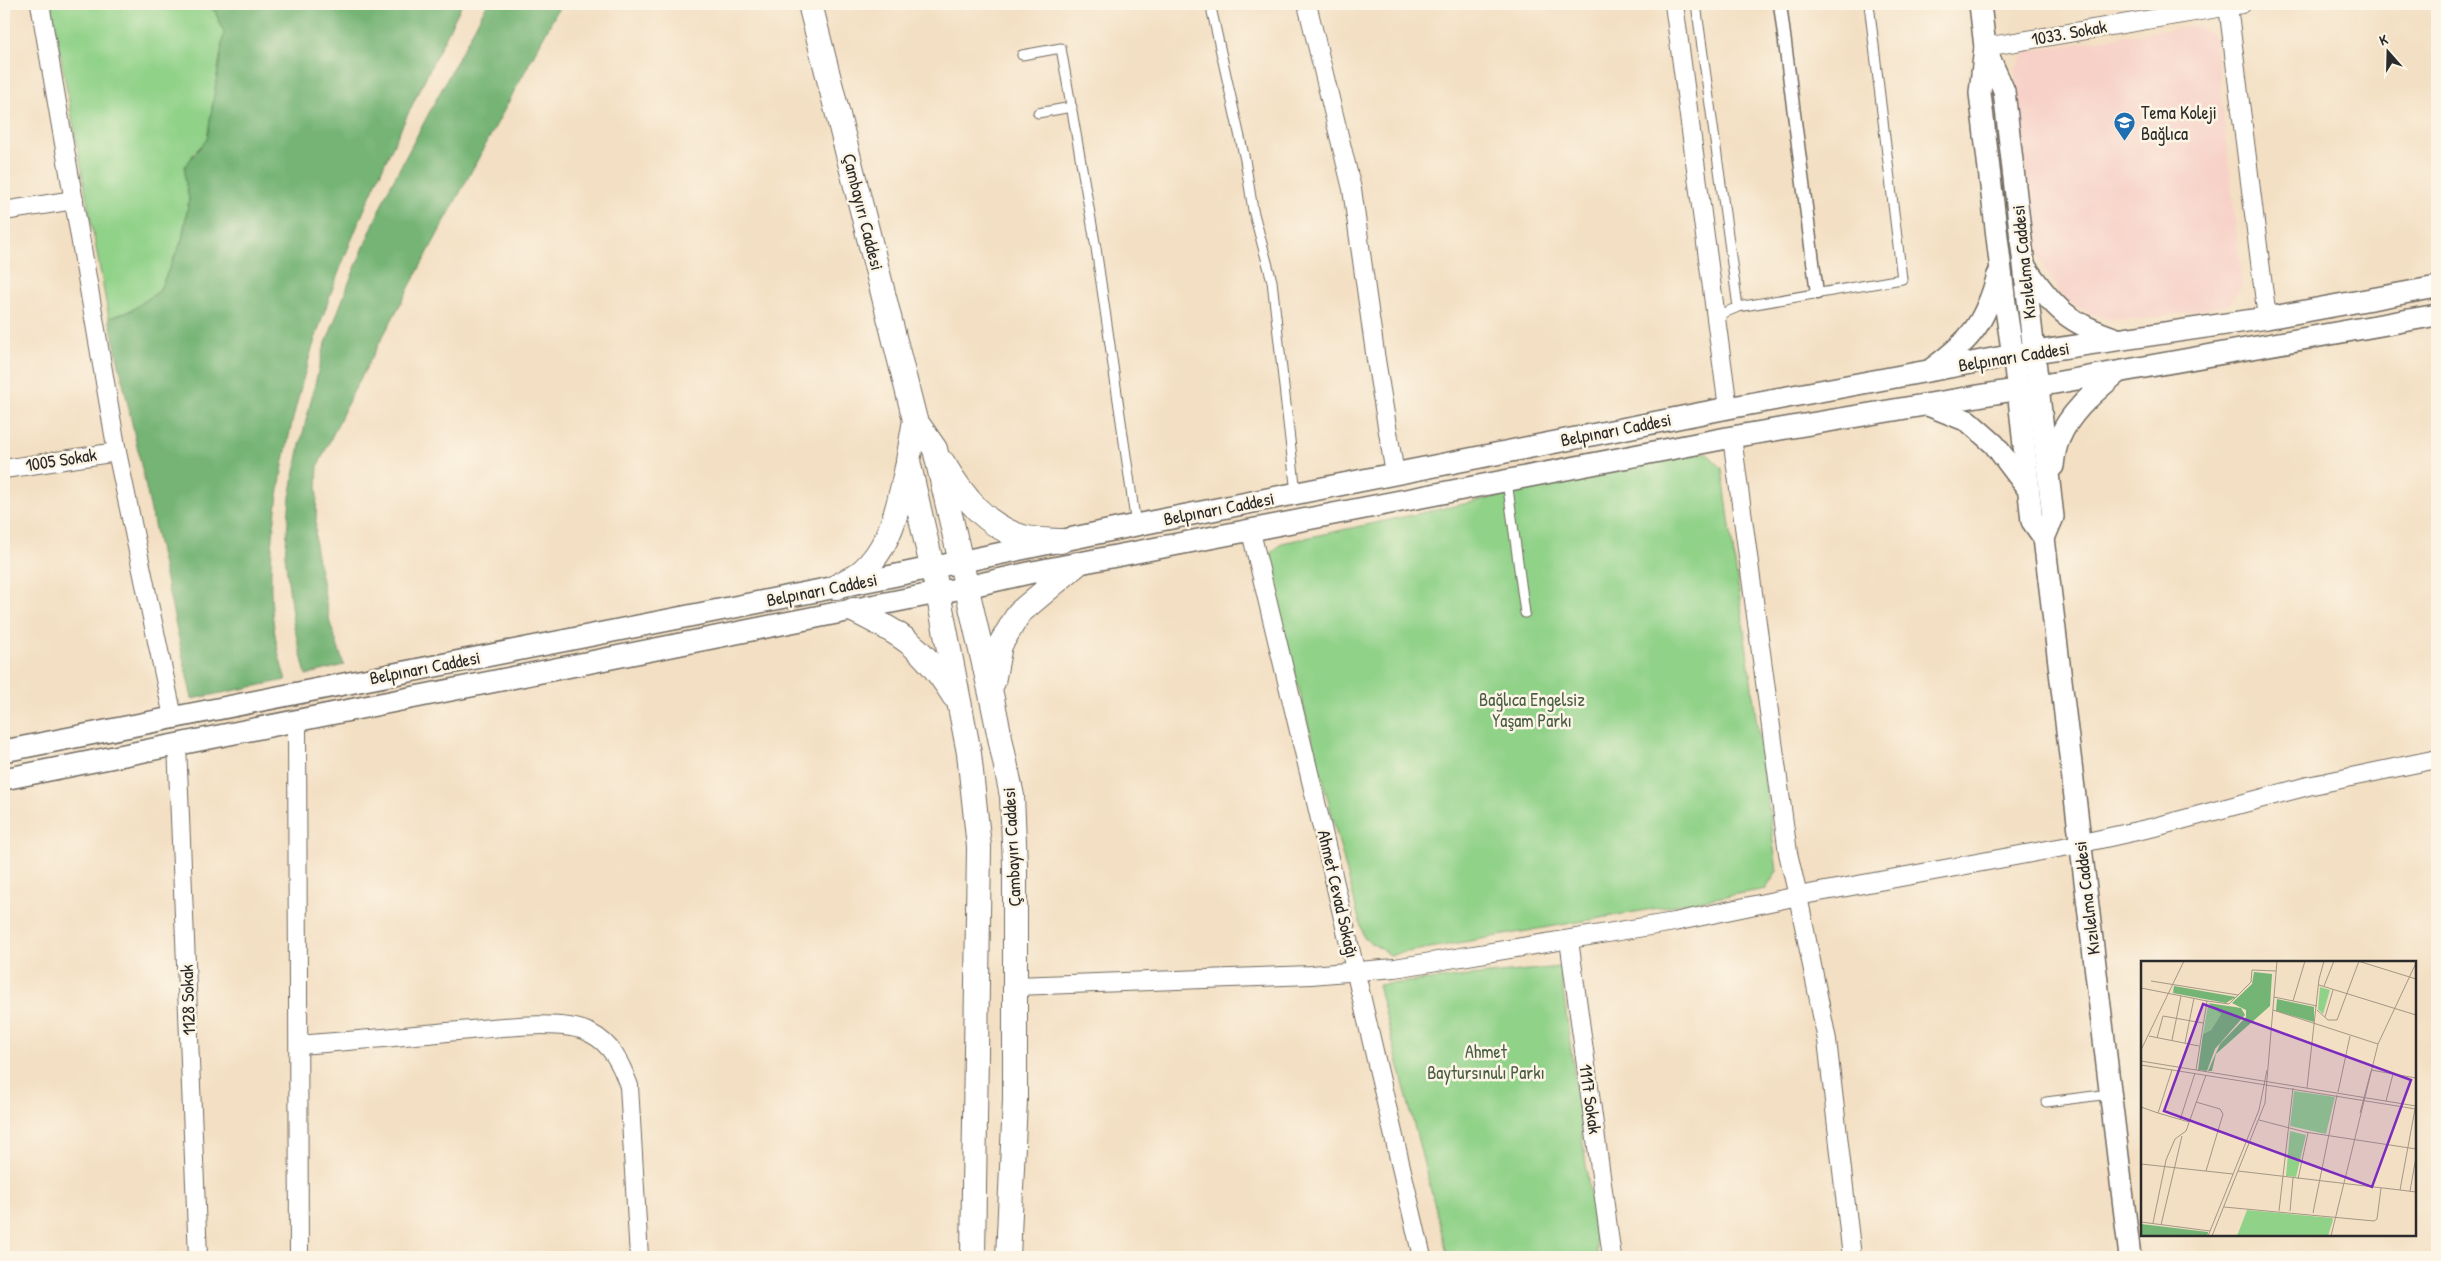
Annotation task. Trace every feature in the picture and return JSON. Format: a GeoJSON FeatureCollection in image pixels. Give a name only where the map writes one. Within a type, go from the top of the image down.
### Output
{"type":"FeatureCollection","features":[{"type":"Feature","properties":{"kind":"main road","name":"Çambayırı Caddesi"},"geometry":{"type":"LineString","coordinates":[[810,4],[915,420],[935,449],[992,694],[1012,796],[1016,1100],[1008,1257]]}},
{"type":"Feature","properties":{"kind":"main road","name":"Çambayırı Caddesi"},"geometry":{"type":"LineString","coordinates":[[915,420],[908,461],[938,593],[969,753],[980,847],[973,1257]]}},
{"type":"Feature","properties":{"kind":"main road"},"geometry":{"type":"LineString","coordinates":[[935,449],[954,482],[978,510],[997,528],[1024,538],[1062,541]]}},
{"type":"Feature","properties":{"kind":"main road"},"geometry":{"type":"LineString","coordinates":[[836,587],[860,573],[874,558],[886,539],[898,508],[908,461]]}},
{"type":"Feature","properties":{"kind":"main road"},"geometry":{"type":"LineString","coordinates":[[992,694],[1000,645],[1019,612],[1077,564]]}},
{"type":"Feature","properties":{"kind":"main road"},"geometry":{"type":"LineString","coordinates":[[853,610],[893,629],[921,651],[960,706]]}},
{"type":"Feature","properties":{"kind":"street"},"geometry":{"type":"LineString","coordinates":[[40,4],[117,452],[173,717]]}},
{"type":"Feature","properties":{"kind":"street"},"geometry":{"type":"LineString","coordinates":[[1307,4],[1352,189],[1376,360],[1395,474]]}},
{"type":"Feature","properties":{"kind":"street"},"geometry":{"type":"LineString","coordinates":[[1674,4],[1728,408]]}},
{"type":"Feature","properties":{"kind":"street"},"geometry":{"type":"LineString","coordinates":[[1780,4],[1817,293]]}},
{"type":"Feature","properties":{"kind":"street","name":"Kızılelma Caddesi"},"geometry":{"type":"LineString","coordinates":[[1980,4],[1985,47],[1980,93],[2000,265],[2024,354]]}},
{"type":"Feature","properties":{"kind":"street"},"geometry":{"type":"LineString","coordinates":[[2235,5],[2267,318]]}},
{"type":"Feature","properties":{"kind":"street","name":"1033. Sokak"},"geometry":{"type":"LineString","coordinates":[[1985,47],[2235,5]]}},
{"type":"Feature","properties":{"kind":"street","name":"Kızılelma Caddesi"},"geometry":{"type":"LineString","coordinates":[[1985,47],[2004,91],[2024,265],[2024,354],[2028,388],[2029,490],[2032,522],[2044,538],[2130,1257]]}},
{"type":"Feature","properties":{"kind":"street"},"geometry":{"type":"LineString","coordinates":[[4,211],[74,200]]}},
{"type":"Feature","properties":{"kind":"street"},"geometry":{"type":"LineString","coordinates":[[1930,370],[1953,353],[1980,324],[1992,298],[2000,265]]}},
{"type":"Feature","properties":{"kind":"street"},"geometry":{"type":"LineString","coordinates":[[2024,265],[2048,299],[2064,315],[2092,331],[2120,340]]}},
{"type":"Feature","properties":{"kind":"street","name":"Belpınarı Caddesi"},"geometry":{"type":"LineString","coordinates":[[4,751],[932,568],[1136,525],[1728,408],[1930,370],[2267,318],[2437,287]]}},
{"type":"Feature","properties":{"kind":"street","name":"Belpınarı Caddesi"},"geometry":{"type":"LineString","coordinates":[[4,779],[967,588],[1077,564],[1250,532],[1732,437],[2028,388],[2437,315]]}},
{"type":"Feature","properties":{"kind":"street"},"geometry":{"type":"LineString","coordinates":[[2049,480],[2058,439],[2087,398],[2118,372]]}},
{"type":"Feature","properties":{"kind":"street","name":"Kızılelma Caddesi"},"geometry":{"type":"LineString","coordinates":[[2028,388],[2049,480],[2054,517],[2044,538]]}},
{"type":"Feature","properties":{"kind":"street"},"geometry":{"type":"LineString","coordinates":[[1927,405],[1968,421],[1994,444],[2029,490]]}},
{"type":"Feature","properties":{"kind":"street"},"geometry":{"type":"LineString","coordinates":[[1732,437],[1788,853],[1827,1040],[1852,1257]]}},
{"type":"Feature","properties":{"kind":"street","name":"1005 Sokak"},"geometry":{"type":"LineString","coordinates":[[4,469],[117,452]]}},
{"type":"Feature","properties":{"kind":"street","name":"Ahmet Cevad Sokağı"},"geometry":{"type":"LineString","coordinates":[[1250,532],[1356,972],[1422,1257]]}},
{"type":"Feature","properties":{"kind":"street"},"geometry":{"type":"LineString","coordinates":[[297,721],[299,1257]]}},
{"type":"Feature","properties":{"kind":"street","name":"1128 Sokak"},"geometry":{"type":"LineString","coordinates":[[177,744],[198,1257]]}},
{"type":"Feature","properties":{"kind":"street"},"geometry":{"type":"LineString","coordinates":[[1016,986],[1356,972],[1395,968],[1674,922],[1798,896],[2080,843],[2155,827],[2308,786],[2437,760]]}},
{"type":"Feature","properties":{"kind":"street","name":"1117 Sokak"},"geometry":{"type":"LineString","coordinates":[[1568,940],[1612,1257]]}},
{"type":"Feature","properties":{"kind":"street"},"geometry":{"type":"LineString","coordinates":[[299,1045],[507,1027],[566,1026],[589,1032],[611,1048],[620,1063],[629,1086],[639,1257]]}},
{"type":"Feature","properties":{"kind":"lane"},"geometry":{"type":"LineString","coordinates":[[1696,4],[1738,307]]}},
{"type":"Feature","properties":{"kind":"lane"},"geometry":{"type":"LineString","coordinates":[[1717,316],[1738,307],[1902,279],[1869,4]]}},
{"type":"Feature","properties":{"kind":"lane"},"geometry":{"type":"LineString","coordinates":[[1212,12],[1245,160],[1253,210],[1272,281],[1296,494]]}},
{"type":"Feature","properties":{"kind":"lane"},"geometry":{"type":"LineString","coordinates":[[1022,55],[1061,48],[1096,248],[1136,525]]}},
{"type":"Feature","properties":{"kind":"lane"},"geometry":{"type":"LineString","coordinates":[[1038,114],[1072,107]]}},
{"type":"Feature","properties":{"kind":"lane"},"geometry":{"type":"LineString","coordinates":[[1507,481],[1525,613]]}},
{"type":"Feature","properties":{"kind":"lane"},"geometry":{"type":"LineString","coordinates":[[2046,1102],[2112,1094]]}},
{"type":"Feature","properties":{"kind":"shaded area","name":"Tema Koleji Bağlıca"},"geometry":{"type":"Polygon","coordinates":[[[2196,25],[2215,37],[2242,285],[2229,305],[2148,319],[2110,319],[2089,313],[2062,297],[2042,265],[2034,241],[2015,69],[2027,51],[2196,25]]]}},
{"type":"Feature","properties":{"kind":"green space"},"geometry":{"type":"Polygon","coordinates":[[[51,4],[206,4],[215,11],[224,33],[207,140],[193,154],[185,179],[189,199],[182,240],[159,291],[132,310],[109,318],[51,4]]]}},
{"type":"Feature","properties":{"kind":"green space"},"geometry":{"type":"Polygon","coordinates":[[[206,4],[462,4],[406,117],[355,231],[332,289],[312,348],[295,409],[282,471],[274,523],[271,576],[274,628],[286,680],[192,699],[109,318],[132,310],[159,291],[182,240],[189,199],[185,179],[185,166],[207,139],[224,33],[215,11],[206,4]]]}},
{"type":"Feature","properties":{"kind":"green space"},"geometry":{"type":"Polygon","coordinates":[[[487,4],[561,4],[350,398],[318,466],[315,545],[330,623],[344,665],[306,675],[293,622],[285,556],[290,497],[300,445],[323,351],[387,192],[487,4]]]}},
{"type":"Feature","properties":{"kind":"green space","name":"Bağlıca Engelsiz Yaşam Parkı"},"geometry":{"type":"Polygon","coordinates":[[[1705,452],[1722,468],[1777,871],[1766,889],[1390,955],[1364,938],[1265,559],[1282,543],[1705,452]]]}},
{"type":"Feature","properties":{"kind":"green space","name":"Ahmet Baytursınulı Parkı"},"geometry":{"type":"Polygon","coordinates":[[[1560,967],[1598,1257],[1448,1257],[1378,985],[1560,967]]]}},
{"type":"Feature","properties":{"kind":"place","name":"Tema Koleji Bağlıca"},"geometry":{"type":"Point","coordinates":[2125,142]}}]}
